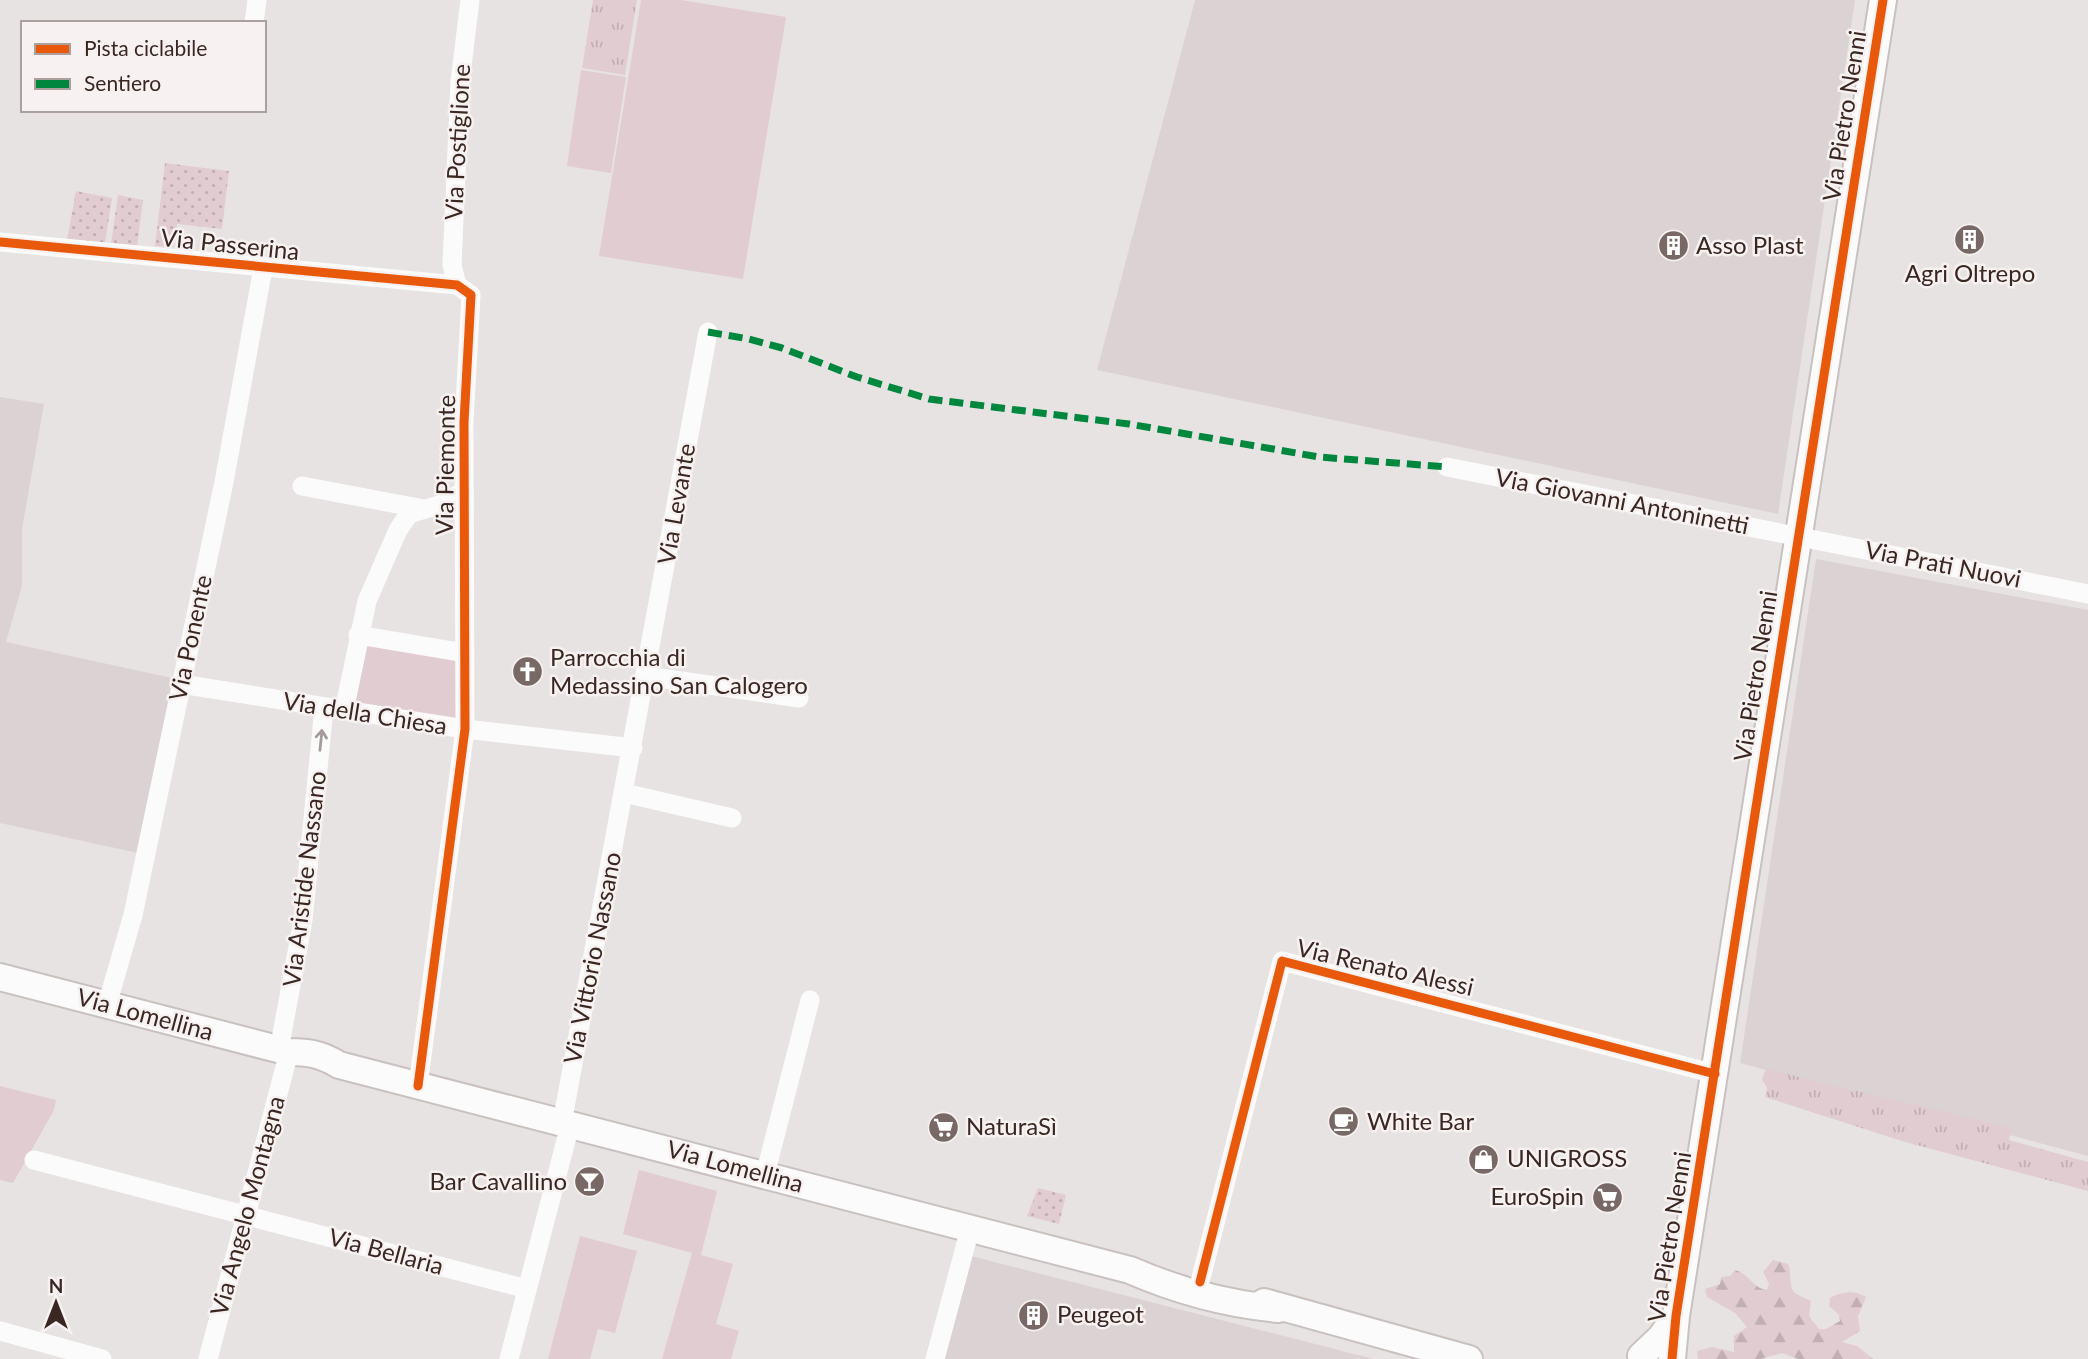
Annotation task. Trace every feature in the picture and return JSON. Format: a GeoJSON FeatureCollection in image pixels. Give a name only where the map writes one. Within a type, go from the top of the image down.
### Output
{"type":"FeatureCollection","features":[{"type":"Feature","properties":{"kind":"main road","name":"Via Pietro Nenni"},"geometry":{"type":"LineString","coordinates":[[1672,1359],[1676,1315],[1883,0]]}},
{"type":"Feature","properties":{"kind":"main road","name":"Via Lomellina"},"geometry":{"type":"LineString","coordinates":[[0,977],[286,1052],[309,1052],[339,1065],[418,1086],[1130,1270],[1171,1274],[1243,1293],[1279,1309]]}},
{"type":"Feature","properties":{"kind":"main road","name":"Via Lomellina"},"geometry":{"type":"LineString","coordinates":[[1130,1270],[1167,1287],[1231,1303],[1279,1309],[1468,1359]]}},
{"type":"Feature","properties":{"kind":"main road","name":"Via Pietro Nenni"},"geometry":{"type":"LineString","coordinates":[[1644,1358],[1676,1315]]}},
{"type":"Feature","properties":{"kind":"street"},"geometry":{"type":"LineString","coordinates":[[254,21],[257,0]]}},
{"type":"Feature","properties":{"kind":"street","name":"Via Postiglione"},"geometry":{"type":"LineString","coordinates":[[457,285],[452,265],[460,82],[470,0]]}},
{"type":"Feature","properties":{"kind":"street","name":"Via Passerina"},"geometry":{"type":"LineString","coordinates":[[0,242],[457,285]]}},
{"type":"Feature","properties":{"kind":"street","name":"Via Ponente"},"geometry":{"type":"LineString","coordinates":[[107,1005],[133,915],[263,268]]}},
{"type":"Feature","properties":{"kind":"street","name":"Via Piemonte"},"geometry":{"type":"LineString","coordinates":[[457,285],[471,295],[464,422],[465,729]]}},
{"type":"Feature","properties":{"kind":"street","name":"Via Levante"},"geometry":{"type":"LineString","coordinates":[[646,676],[708,332]]}},
{"type":"Feature","properties":{"kind":"street","name":"Via Giovanni Antoninetti"},"geometry":{"type":"LineString","coordinates":[[1447,467],[1797,537]]}},
{"type":"Feature","properties":{"kind":"street"},"geometry":{"type":"LineString","coordinates":[[302,486],[424,509]]}},
{"type":"Feature","properties":{"kind":"street","name":"Via Aristide Nassano"},"geometry":{"type":"LineString","coordinates":[[286,1052],[334,709],[380,565],[398,530],[409,514],[442,504],[464,491]]}},
{"type":"Feature","properties":{"kind":"street","name":"Via Prati Nuovi"},"geometry":{"type":"LineString","coordinates":[[1797,537],[2088,594]]}},
{"type":"Feature","properties":{"kind":"street"},"geometry":{"type":"LineString","coordinates":[[358,635],[465,653]]}},
{"type":"Feature","properties":{"kind":"street"},"geometry":{"type":"LineString","coordinates":[[646,676],[799,698]]}},
{"type":"Feature","properties":{"kind":"street","name":"Via Vittorio Nassano"},"geometry":{"type":"LineString","coordinates":[[509,1359],[566,1124],[646,676]]}},
{"type":"Feature","properties":{"kind":"street","name":"Via della Chiesa"},"geometry":{"type":"LineString","coordinates":[[181,684],[465,729],[633,748]]}},
{"type":"Feature","properties":{"kind":"street"},"geometry":{"type":"LineString","coordinates":[[418,1086],[465,729]]}},
{"type":"Feature","properties":{"kind":"street"},"geometry":{"type":"LineString","coordinates":[[624,793],[732,818]]}},
{"type":"Feature","properties":{"kind":"street","name":"Via Renato Alessi"},"geometry":{"type":"LineString","coordinates":[[1200,1282],[1282,961],[1715,1074]]}},
{"type":"Feature","properties":{"kind":"street"},"geometry":{"type":"LineString","coordinates":[[765,1175],[810,1000]]}},
{"type":"Feature","properties":{"kind":"street","name":"Via Angelo Montagna"},"geometry":{"type":"LineString","coordinates":[[208,1359],[286,1052]]}},
{"type":"Feature","properties":{"kind":"street","name":"Via Bellaria"},"geometry":{"type":"LineString","coordinates":[[34,1160],[527,1289]]}},
{"type":"Feature","properties":{"kind":"street"},"geometry":{"type":"LineString","coordinates":[[935,1359],[970,1228]]}},
{"type":"Feature","properties":{"kind":"street"},"geometry":{"type":"LineString","coordinates":[[0,1331],[102,1359]]}},
{"type":"Feature","properties":{"kind":"shaded area"},"geometry":{"type":"Polygon","coordinates":[[[1195,0],[1855,0],[1778,514],[1097,370],[1195,0]]]}},
{"type":"Feature","properties":{"kind":"shaded area"},"geometry":{"type":"Polygon","coordinates":[[[0,397],[44,404],[22,529],[22,586],[6,642],[177,679],[138,853],[0,823],[0,397]]]}},
{"type":"Feature","properties":{"kind":"shaded area"},"geometry":{"type":"Polygon","coordinates":[[[1816,559],[2088,610],[2088,1156],[1740,1063],[1816,559]]]}},
{"type":"Feature","properties":{"kind":"shaded area","name":"Peugeot"},"geometry":{"type":"Polygon","coordinates":[[[971,1256],[1139,1299],[1374,1359],[943,1359],[971,1256]]]}},
{"type":"Feature","properties":{"kind":"green space"},"geometry":{"type":"Polygon","coordinates":[[[593,0],[637,0],[625,75],[582,68],[593,0]]]}},
{"type":"Feature","properties":{"kind":"green space"},"geometry":{"type":"Polygon","coordinates":[[[641,0],[681,0],[786,17],[743,279],[599,256],[641,0]]]}},
{"type":"Feature","properties":{"kind":"green space"},"geometry":{"type":"Polygon","coordinates":[[[581,70],[626,77],[611,173],[567,166],[581,70]]]}},
{"type":"Feature","properties":{"kind":"green space"},"geometry":{"type":"Polygon","coordinates":[[[165,163],[229,171],[222,229],[177,224],[173,247],[155,246],[165,163]]]}},
{"type":"Feature","properties":{"kind":"green space"},"geometry":{"type":"Polygon","coordinates":[[[76,191],[112,198],[105,243],[67,240],[76,191]]]}},
{"type":"Feature","properties":{"kind":"green space"},"geometry":{"type":"Polygon","coordinates":[[[118,195],[143,200],[137,247],[111,244],[118,195]]]}},
{"type":"Feature","properties":{"kind":"green space"},"geometry":{"type":"Polygon","coordinates":[[[363,641],[456,657],[457,720],[351,704],[363,641]]]}},
{"type":"Feature","properties":{"kind":"green space"},"geometry":{"type":"Polygon","coordinates":[[[1766,1069],[2012,1128],[2009,1140],[2088,1162],[2088,1191],[1905,1142],[1765,1097],[1767,1088],[1762,1079],[1766,1069]]]}},
{"type":"Feature","properties":{"kind":"green space"},"geometry":{"type":"Polygon","coordinates":[[[0,1086],[56,1100],[54,1110],[13,1183],[0,1180],[0,1086]]]}},
{"type":"Feature","properties":{"kind":"green space"},"geometry":{"type":"Polygon","coordinates":[[[639,1170],[717,1191],[701,1255],[733,1264],[716,1324],[739,1331],[731,1359],[662,1359],[692,1253],[623,1234],[639,1170]]]}},
{"type":"Feature","properties":{"kind":"green space"},"geometry":{"type":"Polygon","coordinates":[[[1038,1188],[1066,1195],[1059,1224],[1027,1216],[1038,1188]]]}},
{"type":"Feature","properties":{"kind":"green space"},"geometry":{"type":"Polygon","coordinates":[[[580,1236],[637,1251],[615,1333],[598,1329],[590,1359],[548,1359],[580,1236]]]}},
{"type":"Feature","properties":{"kind":"green space"},"geometry":{"type":"Polygon","coordinates":[[[1773,1260],[1788,1264],[1793,1290],[1811,1301],[1809,1316],[1819,1329],[1826,1329],[1840,1321],[1839,1315],[1829,1306],[1830,1298],[1848,1292],[1866,1297],[1858,1316],[1860,1331],[1842,1342],[1857,1346],[1873,1359],[1798,1359],[1782,1353],[1761,1359],[1698,1359],[1697,1351],[1712,1347],[1734,1352],[1734,1336],[1747,1327],[1735,1313],[1707,1297],[1705,1289],[1720,1284],[1721,1277],[1730,1276],[1735,1270],[1758,1287],[1767,1290],[1769,1284],[1763,1272],[1773,1260]]]}},
{"type":"Feature","properties":{"kind":"marked path"},"geometry":{"type":"LineString","coordinates":[[708,332],[782,348],[857,377],[929,399],[1129,424],[1319,457],[1447,467]]}},
{"type":"Feature","properties":{"kind":"cycle path"},"geometry":{"type":"LineString","coordinates":[[1672,1359],[1676,1316],[1883,0]]}},
{"type":"Feature","properties":{"kind":"cycle path"},"geometry":{"type":"LineString","coordinates":[[0,242],[457,285],[471,295],[464,422],[465,729],[418,1086]]}},
{"type":"Feature","properties":{"kind":"cycle path"},"geometry":{"type":"LineString","coordinates":[[1200,1282],[1282,961],[1715,1074]]}},
{"type":"Feature","properties":{"kind":"place","name":"Agri Oltrepo"},"geometry":{"type":"Point","coordinates":[1970,240]}},
{"type":"Feature","properties":{"kind":"place","name":"Asso Plast"},"geometry":{"type":"Point","coordinates":[1673,246]}},
{"type":"Feature","properties":{"kind":"place","name":"Parrocchia di Medassino San Calogero"},"geometry":{"type":"Point","coordinates":[527,672]}},
{"type":"Feature","properties":{"kind":"place","name":"White Bar"},"geometry":{"type":"Point","coordinates":[1344,1122]}},
{"type":"Feature","properties":{"kind":"place","name":"NaturaSì"},"geometry":{"type":"Point","coordinates":[943,1127]}},
{"type":"Feature","properties":{"kind":"place","name":"UNIGROSS"},"geometry":{"type":"Point","coordinates":[1484,1159]}},
{"type":"Feature","properties":{"kind":"place","name":"Bar Cavallino"},"geometry":{"type":"Point","coordinates":[590,1182]}},
{"type":"Feature","properties":{"kind":"place","name":"EuroSpin"},"geometry":{"type":"Point","coordinates":[1607,1197]}},
{"type":"Feature","properties":{"kind":"place","name":"Peugeot"},"geometry":{"type":"Point","coordinates":[1034,1315]}}]}
